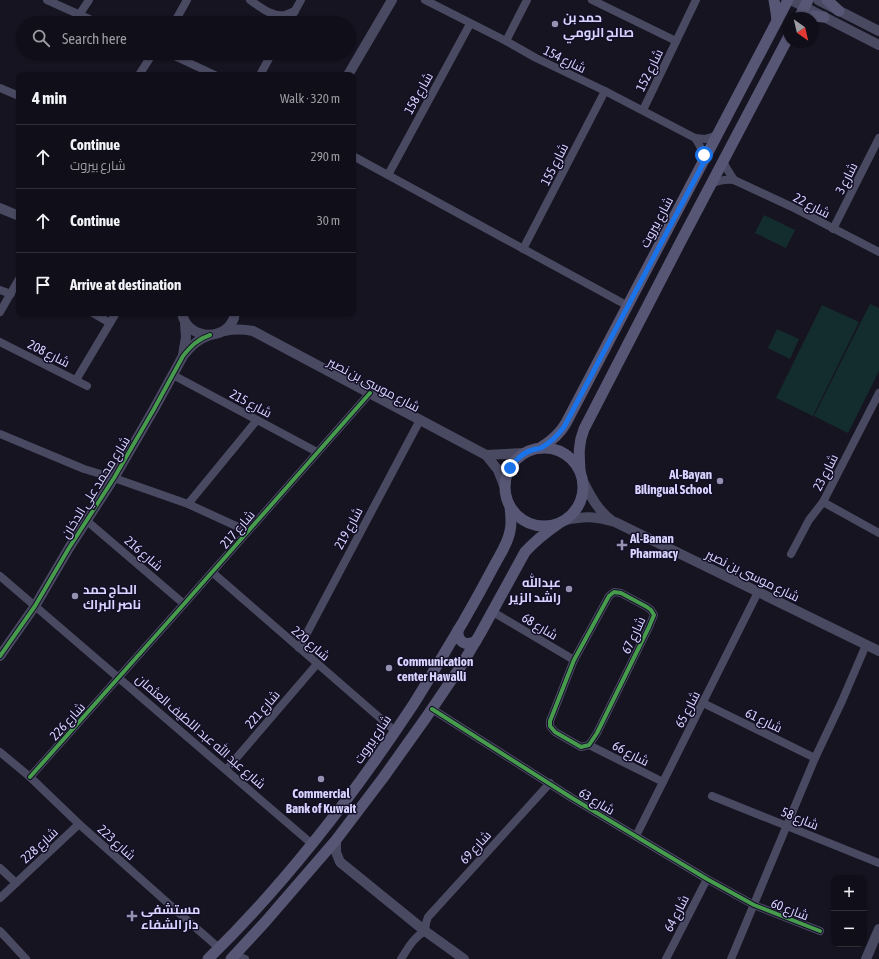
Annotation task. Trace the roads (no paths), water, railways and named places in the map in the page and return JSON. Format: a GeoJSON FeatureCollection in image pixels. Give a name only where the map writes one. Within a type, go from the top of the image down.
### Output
{"type":"FeatureCollection","features":[{"type":"Feature","properties":{"kind":"main road"},"geometry":{"type":"LineString","coordinates":[[774,0],[777,21]]}},
{"type":"Feature","properties":{"kind":"main road","name":"شارع بيروت"},"geometry":{"type":"LineString","coordinates":[[540,448],[553,439],[564,427],[788,0]]}},
{"type":"Feature","properties":{"kind":"main road"},"geometry":{"type":"LineString","coordinates":[[827,0],[839,11]]}},
{"type":"Feature","properties":{"kind":"main road"},"geometry":{"type":"LineString","coordinates":[[801,12],[806,3]]}},
{"type":"Feature","properties":{"kind":"main road"},"geometry":{"type":"LineString","coordinates":[[819,16],[824,17]]}},
{"type":"Feature","properties":{"kind":"main road"},"geometry":{"type":"LineString","coordinates":[[219,948],[231,958],[266,921],[336,840],[383,778],[461,666],[493,612],[525,552],[535,541],[572,515],[578,508],[584,492],[584,483],[580,470],[579,451],[580,440],[584,429],[783,47]]}},
{"type":"Feature","properties":{"kind":"main road"},"geometry":{"type":"LineString","coordinates":[[665,235],[674,236],[680,243]]}},
{"type":"Feature","properties":{"kind":"main road"},"geometry":{"type":"LineString","coordinates":[[606,386],[599,386],[596,380],[617,339],[622,317]]}},
{"type":"Feature","properties":{"kind":"main road"},"geometry":{"type":"LineString","coordinates":[[561,522],[542,527],[530,524],[520,519],[510,507],[505,494],[507,474],[514,462],[525,453],[540,448],[554,449],[566,454],[572,459],[580,470]]}},
{"type":"Feature","properties":{"kind":"main road","name":"شارع بيروت"},"geometry":{"type":"LineString","coordinates":[[208,959],[255,910],[312,844],[365,774],[395,731],[442,658],[506,543],[510,531],[510,507]]}},
{"type":"Feature","properties":{"kind":"main road"},"geometry":{"type":"LineString","coordinates":[[458,630],[459,639],[463,642],[467,644],[476,641]]}},
{"type":"Feature","properties":{"kind":"main road"},"geometry":{"type":"LineString","coordinates":[[442,658],[447,654],[454,654],[460,659],[461,666]]}},
{"type":"Feature","properties":{"kind":"main road"},"geometry":{"type":"LineString","coordinates":[[270,893],[271,899],[274,902],[280,903],[282,901]]}},
{"type":"Feature","properties":{"kind":"main road"},"geometry":{"type":"LineString","coordinates":[[255,910],[261,910],[266,914],[266,921]]}},
{"type":"Feature","properties":{"kind":"street"},"geometry":{"type":"LineString","coordinates":[[47,0],[79,15],[89,0]]}},
{"type":"Feature","properties":{"kind":"street"},"geometry":{"type":"LineString","coordinates":[[178,16],[187,0]]}},
{"type":"Feature","properties":{"kind":"street"},"geometry":{"type":"LineString","coordinates":[[250,0],[269,12],[278,15],[285,15],[295,11]]}},
{"type":"Feature","properties":{"kind":"street"},"geometry":{"type":"LineString","coordinates":[[292,16],[301,0]]}},
{"type":"Feature","properties":{"kind":"street"},"geometry":{"type":"LineString","coordinates":[[350,72],[392,0]]}},
{"type":"Feature","properties":{"kind":"street","name":"شارع 154"},"geometry":{"type":"LineString","coordinates":[[425,0],[536,58],[643,110],[695,138]]}},
{"type":"Feature","properties":{"kind":"street"},"geometry":{"type":"LineString","coordinates":[[506,41],[527,0]]}},
{"type":"Feature","properties":{"kind":"street","name":"شارع 152"},"geometry":{"type":"LineString","coordinates":[[592,0],[676,41]]}},
{"type":"Feature","properties":{"kind":"street","name":"شارع 152"},"geometry":{"type":"LineString","coordinates":[[643,110],[696,0]]}},
{"type":"Feature","properties":{"kind":"street"},"geometry":{"type":"LineString","coordinates":[[792,0],[806,3],[824,17],[879,45]]}},
{"type":"Feature","properties":{"kind":"street"},"geometry":{"type":"LineString","coordinates":[[818,0],[879,31]]}},
{"type":"Feature","properties":{"kind":"street","name":"شارع 158"},"geometry":{"type":"LineString","coordinates":[[388,175],[470,24]]}},
{"type":"Feature","properties":{"kind":"street"},"geometry":{"type":"LineString","coordinates":[[141,72],[149,60]]}},
{"type":"Feature","properties":{"kind":"street"},"geometry":{"type":"LineString","coordinates":[[183,60],[209,72]]}},
{"type":"Feature","properties":{"kind":"street"},"geometry":{"type":"LineString","coordinates":[[262,72],[268,60]]}},
{"type":"Feature","properties":{"kind":"street"},"geometry":{"type":"LineString","coordinates":[[0,88],[16,95]]}},
{"type":"Feature","properties":{"kind":"street","name":"شارع 155"},"geometry":{"type":"LineString","coordinates":[[523,249],[605,91]]}},
{"type":"Feature","properties":{"kind":"street"},"geometry":{"type":"LineString","coordinates":[[695,138],[705,138],[718,135]]}},
{"type":"Feature","properties":{"kind":"street"},"geometry":{"type":"LineString","coordinates":[[695,138],[700,144],[705,160]]}},
{"type":"Feature","properties":{"kind":"street","name":"شارع 3"},"geometry":{"type":"LineString","coordinates":[[834,228],[878,142]]}},
{"type":"Feature","properties":{"kind":"street"},"geometry":{"type":"LineString","coordinates":[[356,158],[628,306]]}},
{"type":"Feature","properties":{"kind":"street"},"geometry":{"type":"LineString","coordinates":[[723,161],[726,169],[734,180]]}},
{"type":"Feature","properties":{"kind":"street"},"geometry":{"type":"LineString","coordinates":[[711,184],[724,179],[734,180]]}},
{"type":"Feature","properties":{"kind":"street","name":"شارع 22"},"geometry":{"type":"LineString","coordinates":[[734,180],[834,228],[879,252]]}},
{"type":"Feature","properties":{"kind":"street"},"geometry":{"type":"LineString","coordinates":[[0,208],[16,215]]}},
{"type":"Feature","properties":{"kind":"street"},"geometry":{"type":"LineString","coordinates":[[0,312],[16,284]]}},
{"type":"Feature","properties":{"kind":"street"},"geometry":{"type":"LineString","coordinates":[[0,290],[10,294]]}},
{"type":"Feature","properties":{"kind":"street"},"geometry":{"type":"LineString","coordinates":[[98,316],[110,323]]}},
{"type":"Feature","properties":{"kind":"street"},"geometry":{"type":"LineString","coordinates":[[76,380],[114,316]]}},
{"type":"Feature","properties":{"kind":"street"},"geometry":{"type":"LineString","coordinates":[[183,316],[191,329],[198,334],[210,335]]}},
{"type":"Feature","properties":{"kind":"street","name":"شارع محمد علي الدخان"},"geometry":{"type":"LineString","coordinates":[[183,316],[186,337],[183,356]]}},
{"type":"Feature","properties":{"kind":"street"},"geometry":{"type":"LineString","coordinates":[[224,331],[234,316]]}},
{"type":"Feature","properties":{"kind":"street","name":"شارع موسى بن نصير"},"geometry":{"type":"LineString","coordinates":[[240,316],[253,331],[486,455],[498,470],[505,488]]}},
{"type":"Feature","properties":{"kind":"street","name":"شارع موسى بن نصير"},"geometry":{"type":"LineString","coordinates":[[210,335],[237,329],[253,331]]}},
{"type":"Feature","properties":{"kind":"street","name":"شارع محمد علي الدخان"},"geometry":{"type":"LineString","coordinates":[[0,656],[35,606],[69,548],[114,478],[183,356],[195,343],[210,335]]}},
{"type":"Feature","properties":{"kind":"street","name":"شارع 208"},"geometry":{"type":"LineString","coordinates":[[0,342],[87,386]]}},
{"type":"Feature","properties":{"kind":"street","name":"شارع 215"},"geometry":{"type":"LineString","coordinates":[[173,375],[317,452]]}},
{"type":"Feature","properties":{"kind":"street","name":"شارع 217"},"geometry":{"type":"LineString","coordinates":[[119,678],[370,393]]}},
{"type":"Feature","properties":{"kind":"street","name":"شارع 23"},"geometry":{"type":"LineString","coordinates":[[791,554],[809,520],[823,502],[878,397]]}},
{"type":"Feature","properties":{"kind":"street"},"geometry":{"type":"LineString","coordinates":[[188,504],[257,420]]}},
{"type":"Feature","properties":{"kind":"street","name":"شارع 219"},"geometry":{"type":"LineString","coordinates":[[299,648],[420,420]]}},
{"type":"Feature","properties":{"kind":"street"},"geometry":{"type":"LineString","coordinates":[[0,434],[84,469],[188,504],[247,532]]}},
{"type":"Feature","properties":{"kind":"street"},"geometry":{"type":"LineString","coordinates":[[486,455],[525,453]]}},
{"type":"Feature","properties":{"kind":"street","name":"شارع موسى بن نصير"},"geometry":{"type":"LineString","coordinates":[[584,483],[592,500],[602,512],[615,522]]}},
{"type":"Feature","properties":{"kind":"street"},"geometry":{"type":"LineString","coordinates":[[823,502],[879,533]]}},
{"type":"Feature","properties":{"kind":"street","name":"شارع موسى بن نصير"},"geometry":{"type":"LineString","coordinates":[[561,522],[589,517],[615,522],[879,651]]}},
{"type":"Feature","properties":{"kind":"street","name":"شارع 216"},"geometry":{"type":"LineString","coordinates":[[87,521],[184,604]]}},
{"type":"Feature","properties":{"kind":"street","name":"شارع 220"},"geometry":{"type":"LineString","coordinates":[[212,572],[395,731]]}},
{"type":"Feature","properties":{"kind":"street","name":"شارع عبد الله عبد اللطيف العثمان"},"geometry":{"type":"LineString","coordinates":[[0,576],[312,844]]}},
{"type":"Feature","properties":{"kind":"street","name":"شارع 67"},"geometry":{"type":"LineString","coordinates":[[614,592],[621,593],[647,606],[654,615],[597,733],[589,745],[581,747],[554,732],[550,726],[550,721],[574,660],[608,596],[614,592]]}},
{"type":"Feature","properties":{"kind":"street","name":"شارع 65"},"geometry":{"type":"LineString","coordinates":[[636,836],[758,592]]}},
{"type":"Feature","properties":{"kind":"street","name":"شارع 68"},"geometry":{"type":"LineString","coordinates":[[493,612],[574,660]]}},
{"type":"Feature","properties":{"kind":"street","name":"شارع 60"},"geometry":{"type":"LineString","coordinates":[[731,959],[815,758],[842,702],[866,645]]}},
{"type":"Feature","properties":{"kind":"street","name":"شارع 221"},"geometry":{"type":"LineString","coordinates":[[226,770],[317,664]]}},
{"type":"Feature","properties":{"kind":"street","name":"شارع 226"},"geometry":{"type":"LineString","coordinates":[[30,777],[119,678]]}},
{"type":"Feature","properties":{"kind":"street","name":"شارع 61"},"geometry":{"type":"LineString","coordinates":[[703,703],[815,758]]}},
{"type":"Feature","properties":{"kind":"street","name":"شارع 63"},"geometry":{"type":"LineString","coordinates":[[432,709],[572,798],[707,879],[754,905]]}},
{"type":"Feature","properties":{"kind":"street","name":"شارع 66"},"geometry":{"type":"LineString","coordinates":[[589,745],[663,782]]}},
{"type":"Feature","properties":{"kind":"street","name":"شارع 223"},"geometry":{"type":"LineString","coordinates":[[0,752],[30,777],[79,824],[219,948]]}},
{"type":"Feature","properties":{"kind":"street","name":"شارع 69"},"geometry":{"type":"LineString","coordinates":[[426,931],[428,917],[550,783]]}},
{"type":"Feature","properties":{"kind":"street","name":"شارع 58"},"geometry":{"type":"LineString","coordinates":[[712,796],[879,863]]}},
{"type":"Feature","properties":{"kind":"street","name":"شارع 228"},"geometry":{"type":"LineString","coordinates":[[0,898],[79,824]]}},
{"type":"Feature","properties":{"kind":"street"},"geometry":{"type":"LineString","coordinates":[[336,840],[336,852],[340,862],[426,931],[464,959]]}},
{"type":"Feature","properties":{"kind":"street"},"geometry":{"type":"LineString","coordinates":[[0,868],[16,883]]}},
{"type":"Feature","properties":{"kind":"street","name":"شارع 64"},"geometry":{"type":"LineString","coordinates":[[666,959],[707,879]]}},
{"type":"Feature","properties":{"kind":"street","name":"شارع 60"},"geometry":{"type":"LineString","coordinates":[[754,905],[820,931]]}},
{"type":"Feature","properties":{"kind":"street"},"geometry":{"type":"LineString","coordinates":[[866,959],[879,929]]}},
{"type":"Feature","properties":{"kind":"street"},"geometry":{"type":"LineString","coordinates":[[0,931],[26,959]]}},
{"type":"Feature","properties":{"kind":"street"},"geometry":{"type":"LineString","coordinates":[[401,959],[415,938],[426,931]]}},
{"type":"Feature","properties":{"kind":"street"},"geometry":{"type":"LineString","coordinates":[[231,958],[238,956],[245,959]]}},
{"type":"Feature","properties":{"kind":"place","name":"حمد بن صالح الرومي"},"geometry":{"type":"Point","coordinates":[555,24]}},
{"type":"Feature","properties":{"kind":"place","name":"Al-Bayan Bilingual School"},"geometry":{"type":"Point","coordinates":[720,481]}},
{"type":"Feature","properties":{"kind":"place","name":"Al-Banan Pharmacy"},"geometry":{"type":"Point","coordinates":[622,545]}},
{"type":"Feature","properties":{"kind":"place","name":"عبدالله راشد الزير"},"geometry":{"type":"Point","coordinates":[569,589]}},
{"type":"Feature","properties":{"kind":"place","name":"الحاج حمد ناصر البراك"},"geometry":{"type":"Point","coordinates":[75,596]}},
{"type":"Feature","properties":{"kind":"place","name":"Communication center Hawalli"},"geometry":{"type":"Point","coordinates":[389,668]}},
{"type":"Feature","properties":{"kind":"place","name":"Commercial Bank of Kuwait"},"geometry":{"type":"Point","coordinates":[321,779]}},
{"type":"Feature","properties":{"kind":"place","name":"مستشفى دار الشفاء"},"geometry":{"type":"Point","coordinates":[132,916]}}]}
